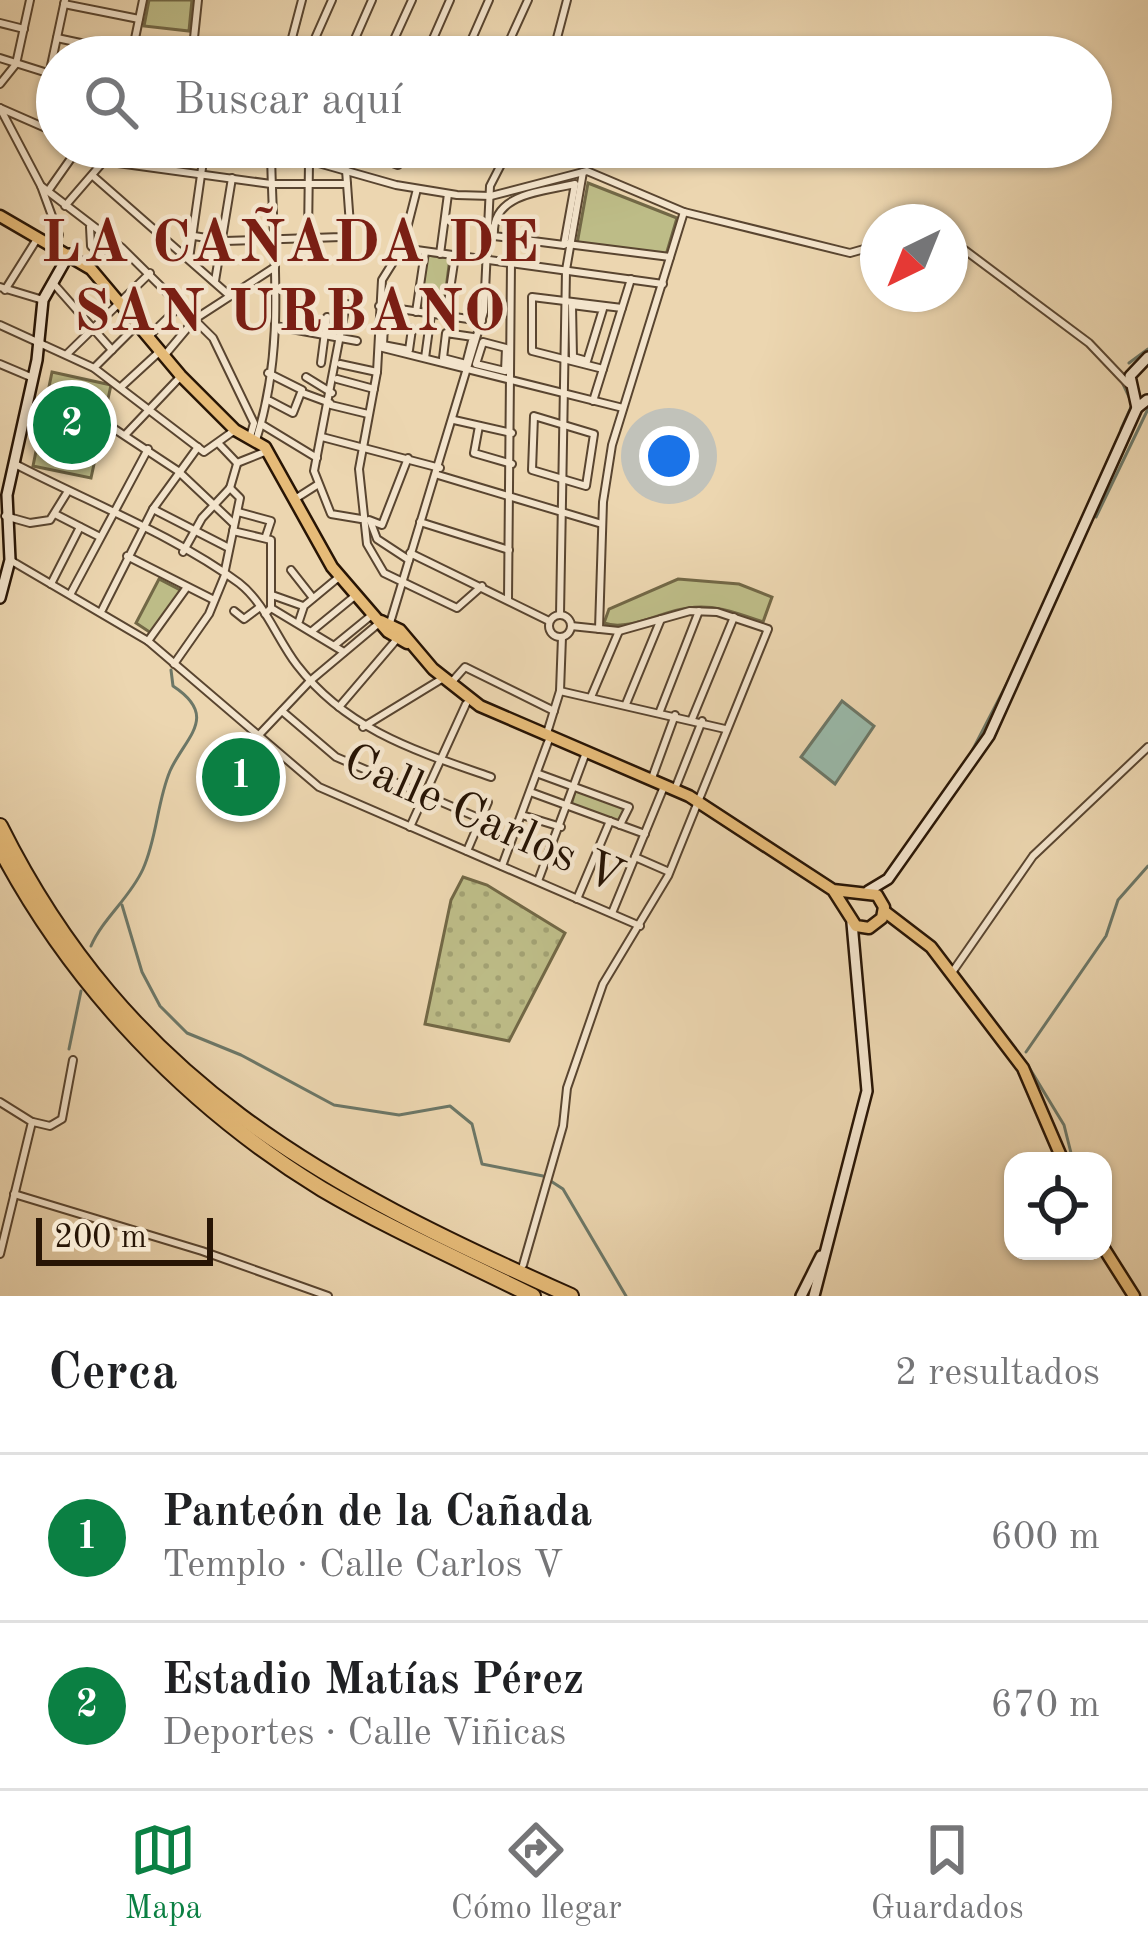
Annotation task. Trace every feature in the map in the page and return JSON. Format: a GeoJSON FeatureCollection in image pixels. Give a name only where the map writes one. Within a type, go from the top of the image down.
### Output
{"type":"FeatureCollection","features":[{"type":"Feature","properties":{"kind":"highway"},"geometry":{"type":"LineString","coordinates":[[0,826],[50,913],[100,980],[146,1033],[220,1102],[364,1200],[572,1296]]}},
{"type":"Feature","properties":{"kind":"highway"},"geometry":{"type":"LineString","coordinates":[[0,848],[46,924],[99,996],[152,1054],[219,1114],[323,1189],[533,1296]]}},
{"type":"Feature","properties":{"kind":"main road"},"geometry":{"type":"LineString","coordinates":[[0,216],[69,254],[99,277],[181,376],[235,430],[267,451],[339,577],[466,704],[669,789]]}},
{"type":"Feature","properties":{"kind":"main road"},"geometry":{"type":"LineString","coordinates":[[441,678],[480,706],[697,802],[832,890],[852,923],[897,924]]}},
{"type":"Feature","properties":{"kind":"main road"},"geometry":{"type":"LineString","coordinates":[[832,890],[862,892],[931,947],[1030,1079],[1059,1152]]}},
{"type":"Feature","properties":{"kind":"main road"},"geometry":{"type":"LineString","coordinates":[[846,908],[862,892]]}},
{"type":"Feature","properties":{"kind":"main road"},"geometry":{"type":"LineString","coordinates":[[873,926],[883,907]]}},
{"type":"Feature","properties":{"kind":"main road"},"geometry":{"type":"LineString","coordinates":[[1111,1260],[1133,1296]]}},
{"type":"Feature","properties":{"kind":"street"},"geometry":{"type":"LineString","coordinates":[[0,84],[16,64],[30,0]]}},
{"type":"Feature","properties":{"kind":"street"},"geometry":{"type":"LineString","coordinates":[[136,36],[143,0]]}},
{"type":"Feature","properties":{"kind":"street"},"geometry":{"type":"LineString","coordinates":[[194,36],[198,0]]}},
{"type":"Feature","properties":{"kind":"street"},"geometry":{"type":"LineString","coordinates":[[293,36],[302,0]]}},
{"type":"Feature","properties":{"kind":"street"},"geometry":{"type":"LineString","coordinates":[[316,36],[332,0]]}},
{"type":"Feature","properties":{"kind":"street"},"geometry":{"type":"LineString","coordinates":[[356,36],[372,0]]}},
{"type":"Feature","properties":{"kind":"street"},"geometry":{"type":"LineString","coordinates":[[396,36],[412,0]]}},
{"type":"Feature","properties":{"kind":"street"},"geometry":{"type":"LineString","coordinates":[[434,36],[450,0]]}},
{"type":"Feature","properties":{"kind":"street"},"geometry":{"type":"LineString","coordinates":[[473,36],[489,0]]}},
{"type":"Feature","properties":{"kind":"street"},"geometry":{"type":"LineString","coordinates":[[512,36],[528,0]]}},
{"type":"Feature","properties":{"kind":"street"},"geometry":{"type":"LineString","coordinates":[[558,36],[567,0]]}},
{"type":"Feature","properties":{"kind":"street"},"geometry":{"type":"LineString","coordinates":[[58,36],[65,2],[139,19]]}},
{"type":"Feature","properties":{"kind":"street"},"geometry":{"type":"LineString","coordinates":[[0,23],[24,28]]}},
{"type":"Feature","properties":{"kind":"street"},"geometry":{"type":"LineString","coordinates":[[0,58],[36,70]]}},
{"type":"Feature","properties":{"kind":"street"},"geometry":{"type":"LineString","coordinates":[[0,108],[36,124]]}},
{"type":"Feature","properties":{"kind":"street"},"geometry":{"type":"LineString","coordinates":[[0,108],[44,188],[59,235],[52,246]]}},
{"type":"Feature","properties":{"kind":"street"},"geometry":{"type":"LineString","coordinates":[[44,188],[64,168]]}},
{"type":"Feature","properties":{"kind":"street"},"geometry":{"type":"LineString","coordinates":[[65,206],[98,168]]}},
{"type":"Feature","properties":{"kind":"street"},"geometry":{"type":"LineString","coordinates":[[148,168],[271,184],[346,184]]}},
{"type":"Feature","properties":{"kind":"street"},"geometry":{"type":"LineString","coordinates":[[189,260],[201,168]]}},
{"type":"Feature","properties":{"kind":"street"},"geometry":{"type":"LineString","coordinates":[[253,438],[270,401],[268,373],[280,297],[269,168]]}},
{"type":"Feature","properties":{"kind":"street"},"geometry":{"type":"LineString","coordinates":[[308,236],[309,168]]}},
{"type":"Feature","properties":{"kind":"street"},"geometry":{"type":"LineString","coordinates":[[339,168],[417,189],[491,196],[583,172],[684,212],[850,253],[860,250]]}},
{"type":"Feature","properties":{"kind":"street"},"geometry":{"type":"LineString","coordinates":[[467,366],[482,321],[491,180],[498,168]]}},
{"type":"Feature","properties":{"kind":"street"},"geometry":{"type":"LineString","coordinates":[[194,236],[224,241],[341,237],[350,225],[346,170]]}},
{"type":"Feature","properties":{"kind":"street"},"geometry":{"type":"LineString","coordinates":[[567,244],[583,172]]}},
{"type":"Feature","properties":{"kind":"street"},"geometry":{"type":"LineString","coordinates":[[93,176],[230,296]]}},
{"type":"Feature","properties":{"kind":"street"},"geometry":{"type":"LineString","coordinates":[[215,281],[232,178]]}},
{"type":"Feature","properties":{"kind":"street"},"geometry":{"type":"LineString","coordinates":[[490,234],[493,218],[506,202],[575,184],[566,270],[560,615],[571,626],[619,631],[699,611],[768,629],[667,871],[641,926],[603,984],[591,1015],[523,1265]]}},
{"type":"Feature","properties":{"kind":"street"},"geometry":{"type":"LineString","coordinates":[[44,188],[150,273],[213,338],[254,423],[253,438]]}},
{"type":"Feature","properties":{"kind":"street"},"geometry":{"type":"LineString","coordinates":[[417,189],[402,248],[382,280],[377,371],[360,448],[368,544],[384,573],[457,608],[482,586]]}},
{"type":"Feature","properties":{"kind":"street"},"geometry":{"type":"LineString","coordinates":[[440,254],[448,194]]}},
{"type":"Feature","properties":{"kind":"street"},"geometry":{"type":"LineString","coordinates":[[599,630],[602,524],[623,408],[684,212]]}},
{"type":"Feature","properties":{"kind":"street"},"geometry":{"type":"LineString","coordinates":[[90,225],[92,246],[104,259]]}},
{"type":"Feature","properties":{"kind":"street"},"geometry":{"type":"LineString","coordinates":[[490,234],[670,257]]}},
{"type":"Feature","properties":{"kind":"street"},"geometry":{"type":"LineString","coordinates":[[38,239],[2,289],[44,300]]}},
{"type":"Feature","properties":{"kind":"street"},"geometry":{"type":"LineString","coordinates":[[402,248],[663,284]]}},
{"type":"Feature","properties":{"kind":"street"},"geometry":{"type":"LineString","coordinates":[[416,312],[425,252]]}},
{"type":"Feature","properties":{"kind":"street"},"geometry":{"type":"LineString","coordinates":[[968,252],[1089,343],[1140,395]]}},
{"type":"Feature","properties":{"kind":"street"},"geometry":{"type":"LineString","coordinates":[[0,598],[10,560],[5,516],[44,300],[69,254]]}},
{"type":"Feature","properties":{"kind":"street"},"geometry":{"type":"LineString","coordinates":[[446,316],[455,256]]}},
{"type":"Feature","properties":{"kind":"street"},"geometry":{"type":"LineString","coordinates":[[508,600],[511,262]]}},
{"type":"Feature","properties":{"kind":"street"},"geometry":{"type":"LineString","coordinates":[[121,387],[195,319],[275,267]]}},
{"type":"Feature","properties":{"kind":"street"},"geometry":{"type":"LineString","coordinates":[[67,354],[150,273]]}},
{"type":"Feature","properties":{"kind":"street"},"geometry":{"type":"LineString","coordinates":[[593,400],[632,279]]}},
{"type":"Feature","properties":{"kind":"street"},"geometry":{"type":"LineString","coordinates":[[53,283],[112,350]]}},
{"type":"Feature","properties":{"kind":"street"},"geometry":{"type":"LineString","coordinates":[[603,369],[532,351],[532,297],[622,308]]}},
{"type":"Feature","properties":{"kind":"street"},"geometry":{"type":"LineString","coordinates":[[148,337],[181,304]]}},
{"type":"Feature","properties":{"kind":"street"},"geometry":{"type":"LineString","coordinates":[[356,305],[346,304],[339,364],[317,458],[317,485],[332,514],[382,525],[408,458]]}},
{"type":"Feature","properties":{"kind":"street"},"geometry":{"type":"LineString","coordinates":[[572,305],[602,310],[587,361],[573,357],[572,305]]}},
{"type":"Feature","properties":{"kind":"street"},"geometry":{"type":"LineString","coordinates":[[379,306],[482,321]]}},
{"type":"Feature","properties":{"kind":"street"},"geometry":{"type":"LineString","coordinates":[[425,358],[431,314]]}},
{"type":"Feature","properties":{"kind":"street"},"geometry":{"type":"LineString","coordinates":[[321,363],[327,317]]}},
{"type":"Feature","properties":{"kind":"street"},"geometry":{"type":"LineString","coordinates":[[94,368],[138,324]]}},
{"type":"Feature","properties":{"kind":"street"},"geometry":{"type":"LineString","coordinates":[[384,325],[412,329],[409,350],[383,345],[384,325]]}},
{"type":"Feature","properties":{"kind":"street"},"geometry":{"type":"LineString","coordinates":[[0,326],[94,368],[208,453],[235,430]]}},
{"type":"Feature","properties":{"kind":"street"},"geometry":{"type":"LineString","coordinates":[[275,326],[357,341]]}},
{"type":"Feature","properties":{"kind":"street"},"geometry":{"type":"LineString","coordinates":[[258,736],[310,681],[384,622],[403,583],[454,420],[467,366],[473,337],[446,333],[443,358],[467,366],[623,408]]}},
{"type":"Feature","properties":{"kind":"street"},"geometry":{"type":"LineString","coordinates":[[483,342],[506,348],[506,371],[476,364],[483,342]]}},
{"type":"Feature","properties":{"kind":"street"},"geometry":{"type":"LineString","coordinates":[[379,347],[467,366]]}},
{"type":"Feature","properties":{"kind":"street"},"geometry":{"type":"LineString","coordinates":[[883,907],[888,879],[989,736],[1137,409],[1143,362],[1112,366]]}},
{"type":"Feature","properties":{"kind":"street"},"geometry":{"type":"LineString","coordinates":[[0,364],[33,378]]}},
{"type":"Feature","properties":{"kind":"street"},"geometry":{"type":"LineString","coordinates":[[339,364],[377,371]]}},
{"type":"Feature","properties":{"kind":"street"},"geometry":{"type":"LineString","coordinates":[[268,373],[330,404],[368,414]]}},
{"type":"Feature","properties":{"kind":"street"},"geometry":{"type":"LineString","coordinates":[[126,434],[181,376]]}},
{"type":"Feature","properties":{"kind":"street"},"geometry":{"type":"LineString","coordinates":[[306,377],[332,392]]}},
{"type":"Feature","properties":{"kind":"street"},"geometry":{"type":"LineString","coordinates":[[335,379],[374,389]]}},
{"type":"Feature","properties":{"kind":"street"},"geometry":{"type":"LineString","coordinates":[[270,401],[293,413],[302,392]]}},
{"type":"Feature","properties":{"kind":"street"},"geometry":{"type":"LineString","coordinates":[[534,416],[594,434],[586,486],[563,480],[532,470],[534,416]]}},
{"type":"Feature","properties":{"kind":"street"},"geometry":{"type":"LineString","coordinates":[[454,420],[512,433]]}},
{"type":"Feature","properties":{"kind":"street"},"geometry":{"type":"LineString","coordinates":[[261,424],[317,458]]}},
{"type":"Feature","properties":{"kind":"street"},"geometry":{"type":"LineString","coordinates":[[110,426],[178,471],[233,527],[266,538],[273,546],[272,595],[266,610],[244,620],[234,610]]}},
{"type":"Feature","properties":{"kind":"street"},"geometry":{"type":"LineString","coordinates":[[479,426],[474,453],[512,464]]}},
{"type":"Feature","properties":{"kind":"street"},"geometry":{"type":"LineString","coordinates":[[322,437],[408,458],[602,524]]}},
{"type":"Feature","properties":{"kind":"street"},"geometry":{"type":"LineString","coordinates":[[219,445],[237,464]]}},
{"type":"Feature","properties":{"kind":"street"},"geometry":{"type":"LineString","coordinates":[[102,610],[153,509],[198,447]]}},
{"type":"Feature","properties":{"kind":"street"},"geometry":{"type":"LineString","coordinates":[[70,593],[148,449]]}},
{"type":"Feature","properties":{"kind":"street"},"geometry":{"type":"LineString","coordinates":[[237,464],[267,451]]}},
{"type":"Feature","properties":{"kind":"street"},"geometry":{"type":"LineString","coordinates":[[15,464],[225,573],[266,610],[310,681],[364,728],[491,777]]}},
{"type":"Feature","properties":{"kind":"street"},"geometry":{"type":"LineString","coordinates":[[183,552],[230,488],[237,464]]}},
{"type":"Feature","properties":{"kind":"street"},"geometry":{"type":"LineString","coordinates":[[294,499],[317,485]]}},
{"type":"Feature","properties":{"kind":"street"},"geometry":{"type":"LineString","coordinates":[[174,664],[214,600],[225,573],[240,498],[230,488]]}},
{"type":"Feature","properties":{"kind":"street"},"geometry":{"type":"LineString","coordinates":[[5,516],[30,523],[55,514],[68,491]]}},
{"type":"Feature","properties":{"kind":"street"},"geometry":{"type":"LineString","coordinates":[[153,509],[229,548]]}},
{"type":"Feature","properties":{"kind":"street"},"geometry":{"type":"LineString","coordinates":[[238,512],[271,521],[266,538]]}},
{"type":"Feature","properties":{"kind":"street"},"geometry":{"type":"LineString","coordinates":[[55,514],[98,536]]}},
{"type":"Feature","properties":{"kind":"street"},"geometry":{"type":"LineString","coordinates":[[365,519],[377,539],[549,621]]}},
{"type":"Feature","properties":{"kind":"street"},"geometry":{"type":"LineString","coordinates":[[420,522],[509,550]]}},
{"type":"Feature","properties":{"kind":"street"},"geometry":{"type":"LineString","coordinates":[[51,584],[80,526]]}},
{"type":"Feature","properties":{"kind":"street"},"geometry":{"type":"LineString","coordinates":[[127,556],[214,600]]}},
{"type":"Feature","properties":{"kind":"street","name":"Calle Carlos V"},"geometry":{"type":"LineString","coordinates":[[10,560],[148,641],[319,787],[641,926]]}},
{"type":"Feature","properties":{"kind":"street"},"geometry":{"type":"LineString","coordinates":[[291,570],[313,598]]}},
{"type":"Feature","properties":{"kind":"street"},"geometry":{"type":"LineString","coordinates":[[298,623],[304,606],[339,577]]}},
{"type":"Feature","properties":{"kind":"street"},"geometry":{"type":"LineString","coordinates":[[421,591],[426,580]]}},
{"type":"Feature","properties":{"kind":"street"},"geometry":{"type":"LineString","coordinates":[[148,641],[187,586]]}},
{"type":"Feature","properties":{"kind":"street"},"geometry":{"type":"LineString","coordinates":[[441,600],[447,590]]}},
{"type":"Feature","properties":{"kind":"street"},"geometry":{"type":"LineString","coordinates":[[272,595],[304,606]]}},
{"type":"Feature","properties":{"kind":"street"},"geometry":{"type":"LineString","coordinates":[[312,632],[356,596]]}},
{"type":"Feature","properties":{"kind":"street"},"geometry":{"type":"LineString","coordinates":[[266,610],[298,623],[344,652]]}},
{"type":"Feature","properties":{"kind":"street"},"geometry":{"type":"LineString","coordinates":[[660,712],[699,611]]}},
{"type":"Feature","properties":{"kind":"street"},"geometry":{"type":"LineString","coordinates":[[549,621],[560,615]]}},
{"type":"Feature","properties":{"kind":"street"},"geometry":{"type":"LineString","coordinates":[[611,914],[669,789],[734,617]]}},
{"type":"Feature","properties":{"kind":"street"},"geometry":{"type":"LineString","coordinates":[[626,704],[661,618]]}},
{"type":"Feature","properties":{"kind":"street"},"geometry":{"type":"LineString","coordinates":[[549,621],[551,633],[562,637]]}},
{"type":"Feature","properties":{"kind":"street"},"geometry":{"type":"LineString","coordinates":[[335,646],[384,622]]}},
{"type":"Feature","properties":{"kind":"street"},"geometry":{"type":"LineString","coordinates":[[502,866],[539,774],[560,691],[562,637],[571,626]]}},
{"type":"Feature","properties":{"kind":"street"},"geometry":{"type":"LineString","coordinates":[[591,697],[619,631]]}},
{"type":"Feature","properties":{"kind":"street"},"geometry":{"type":"LineString","coordinates":[[338,707],[403,639]]}},
{"type":"Feature","properties":{"kind":"street"},"geometry":{"type":"LineString","coordinates":[[364,728],[441,678],[465,668],[554,711]]}},
{"type":"Feature","properties":{"kind":"street"},"geometry":{"type":"LineString","coordinates":[[560,691],[725,729]]}},
{"type":"Feature","properties":{"kind":"street"},"geometry":{"type":"LineString","coordinates":[[410,827],[466,704]]}},
{"type":"Feature","properties":{"kind":"street"},"geometry":{"type":"LineString","coordinates":[[282,711],[336,758],[481,819]]}},
{"type":"Feature","properties":{"kind":"street"},"geometry":{"type":"LineString","coordinates":[[652,778],[676,715]]}},
{"type":"Feature","properties":{"kind":"street"},"geometry":{"type":"LineString","coordinates":[[951,974],[1033,856],[1148,747]]}},
{"type":"Feature","properties":{"kind":"street"},"geometry":{"type":"LineString","coordinates":[[538,882],[571,805],[585,755]]}},
{"type":"Feature","properties":{"kind":"street"},"geometry":{"type":"LineString","coordinates":[[539,774],[577,784],[628,807],[620,825]]}},
{"type":"Feature","properties":{"kind":"street"},"geometry":{"type":"LineString","coordinates":[[533,793],[645,834]]}},
{"type":"Feature","properties":{"kind":"street"},"geometry":{"type":"LineString","coordinates":[[467,851],[488,802]]}},
{"type":"Feature","properties":{"kind":"street"},"geometry":{"type":"LineString","coordinates":[[524,815],[562,827]]}},
{"type":"Feature","properties":{"kind":"street"},"geometry":{"type":"LineString","coordinates":[[577,899],[610,821]]}},
{"type":"Feature","properties":{"kind":"street"},"geometry":{"type":"LineString","coordinates":[[635,857],[667,871]]}},
{"type":"Feature","properties":{"kind":"street"},"geometry":{"type":"LineString","coordinates":[[862,892],[888,879]]}},
{"type":"Feature","properties":{"kind":"street"},"geometry":{"type":"LineString","coordinates":[[816,1293],[867,1091],[856,988],[858,944],[852,923]]}},
{"type":"Feature","properties":{"kind":"street"},"geometry":{"type":"LineString","coordinates":[[858,944],[873,926]]}},
{"type":"Feature","properties":{"kind":"street"},"geometry":{"type":"LineString","coordinates":[[0,1102],[32,1122],[50,1126],[62,1119],[73,1060]]}},
{"type":"Feature","properties":{"kind":"street"},"geometry":{"type":"LineString","coordinates":[[0,1254],[32,1122]]}},
{"type":"Feature","properties":{"kind":"street"},"geometry":{"type":"LineString","coordinates":[[14,1194],[202,1250],[328,1296]]}},
{"type":"Feature","properties":{"kind":"street"},"geometry":{"type":"LineString","coordinates":[[801,1296],[829,1240]]}},
{"type":"Feature","properties":{"kind":"shaded area"},"geometry":{"type":"Polygon","coordinates":[[[149,0],[192,0],[189,31],[144,26],[149,0]]]}},
{"type":"Feature","properties":{"kind":"shaded area"},"geometry":{"type":"Polygon","coordinates":[[[588,183],[677,218],[666,255],[577,244],[588,183]]]}},
{"type":"Feature","properties":{"kind":"shaded area"},"geometry":{"type":"Polygon","coordinates":[[[427,255],[450,258],[443,312],[420,308],[427,255]]]}},
{"type":"Feature","properties":{"kind":"shaded area"},"geometry":{"type":"Polygon","coordinates":[[[52,372],[111,385],[91,478],[33,466],[52,372]]]}},
{"type":"Feature","properties":{"kind":"shaded area"},"geometry":{"type":"Polygon","coordinates":[[[159,579],[182,591],[151,633],[136,623],[159,579]]]}},
{"type":"Feature","properties":{"kind":"shaded area"},"geometry":{"type":"Polygon","coordinates":[[[678,579],[739,584],[772,597],[763,622],[698,607],[624,625],[604,623],[609,609],[678,579]]]}},
{"type":"Feature","properties":{"kind":"shaded area"},"geometry":{"type":"Polygon","coordinates":[[[842,701],[874,726],[835,784],[801,757],[842,701]]]}},
{"type":"Feature","properties":{"kind":"shaded area"},"geometry":{"type":"Polygon","coordinates":[[[577,785],[629,807],[620,825],[571,805],[577,785]]]}},
{"type":"Feature","properties":{"kind":"shaded area"},"geometry":{"type":"Polygon","coordinates":[[[463,877],[487,885],[565,933],[509,1041],[425,1024],[451,900],[463,877]]]}},
{"type":"Feature","properties":{"kind":"waterway"},"geometry":{"type":"LineString","coordinates":[[296,36],[302,12]]}},
{"type":"Feature","properties":{"kind":"waterway"},"geometry":{"type":"LineString","coordinates":[[1129,363],[1148,349]]}},
{"type":"Feature","properties":{"kind":"waterway"},"geometry":{"type":"LineString","coordinates":[[1123,384],[1131,401]]}},
{"type":"Feature","properties":{"kind":"waterway"},"geometry":{"type":"LineString","coordinates":[[1121,429],[1131,407]]}},
{"type":"Feature","properties":{"kind":"waterway"},"geometry":{"type":"LineString","coordinates":[[1096,517],[1148,409]]}},
{"type":"Feature","properties":{"kind":"waterway"},"geometry":{"type":"LineString","coordinates":[[1025,646],[1117,440]]}},
{"type":"Feature","properties":{"kind":"waterway"},"geometry":{"type":"LineString","coordinates":[[971,753],[1016,666]]}},
{"type":"Feature","properties":{"kind":"waterway"},"geometry":{"type":"LineString","coordinates":[[91,946],[143,869],[170,771],[195,727],[194,708],[173,686],[171,670]]}},
{"type":"Feature","properties":{"kind":"waterway"},"geometry":{"type":"LineString","coordinates":[[1026,1052],[1106,936],[1118,900],[1148,866]]}},
{"type":"Feature","properties":{"kind":"waterway"},"geometry":{"type":"LineString","coordinates":[[122,905],[142,972],[160,1006],[187,1033],[241,1055],[334,1105],[399,1115],[450,1106],[472,1124],[482,1164],[543,1176],[563,1189],[626,1296]]}},
{"type":"Feature","properties":{"kind":"waterway"},"geometry":{"type":"LineString","coordinates":[[69,1049],[81,991]]}},
{"type":"Feature","properties":{"kind":"waterway"},"geometry":{"type":"LineString","coordinates":[[1027,1064],[1064,1125],[1071,1152]]}},
{"type":"Feature","properties":{"kind":"place","name":"Estadio Matías Pérez"},"geometry":{"type":"Point","coordinates":[72,425]}},
{"type":"Feature","properties":{"kind":"place","name":"Panteón de la Cañada"},"geometry":{"type":"Point","coordinates":[241,777]}},
{"type":"Feature","properties":{"kind":"district","name":"LA CAÑADA DE SAN URBANO"},"geometry":{"type":"Point","coordinates":[291,280]}}]}
